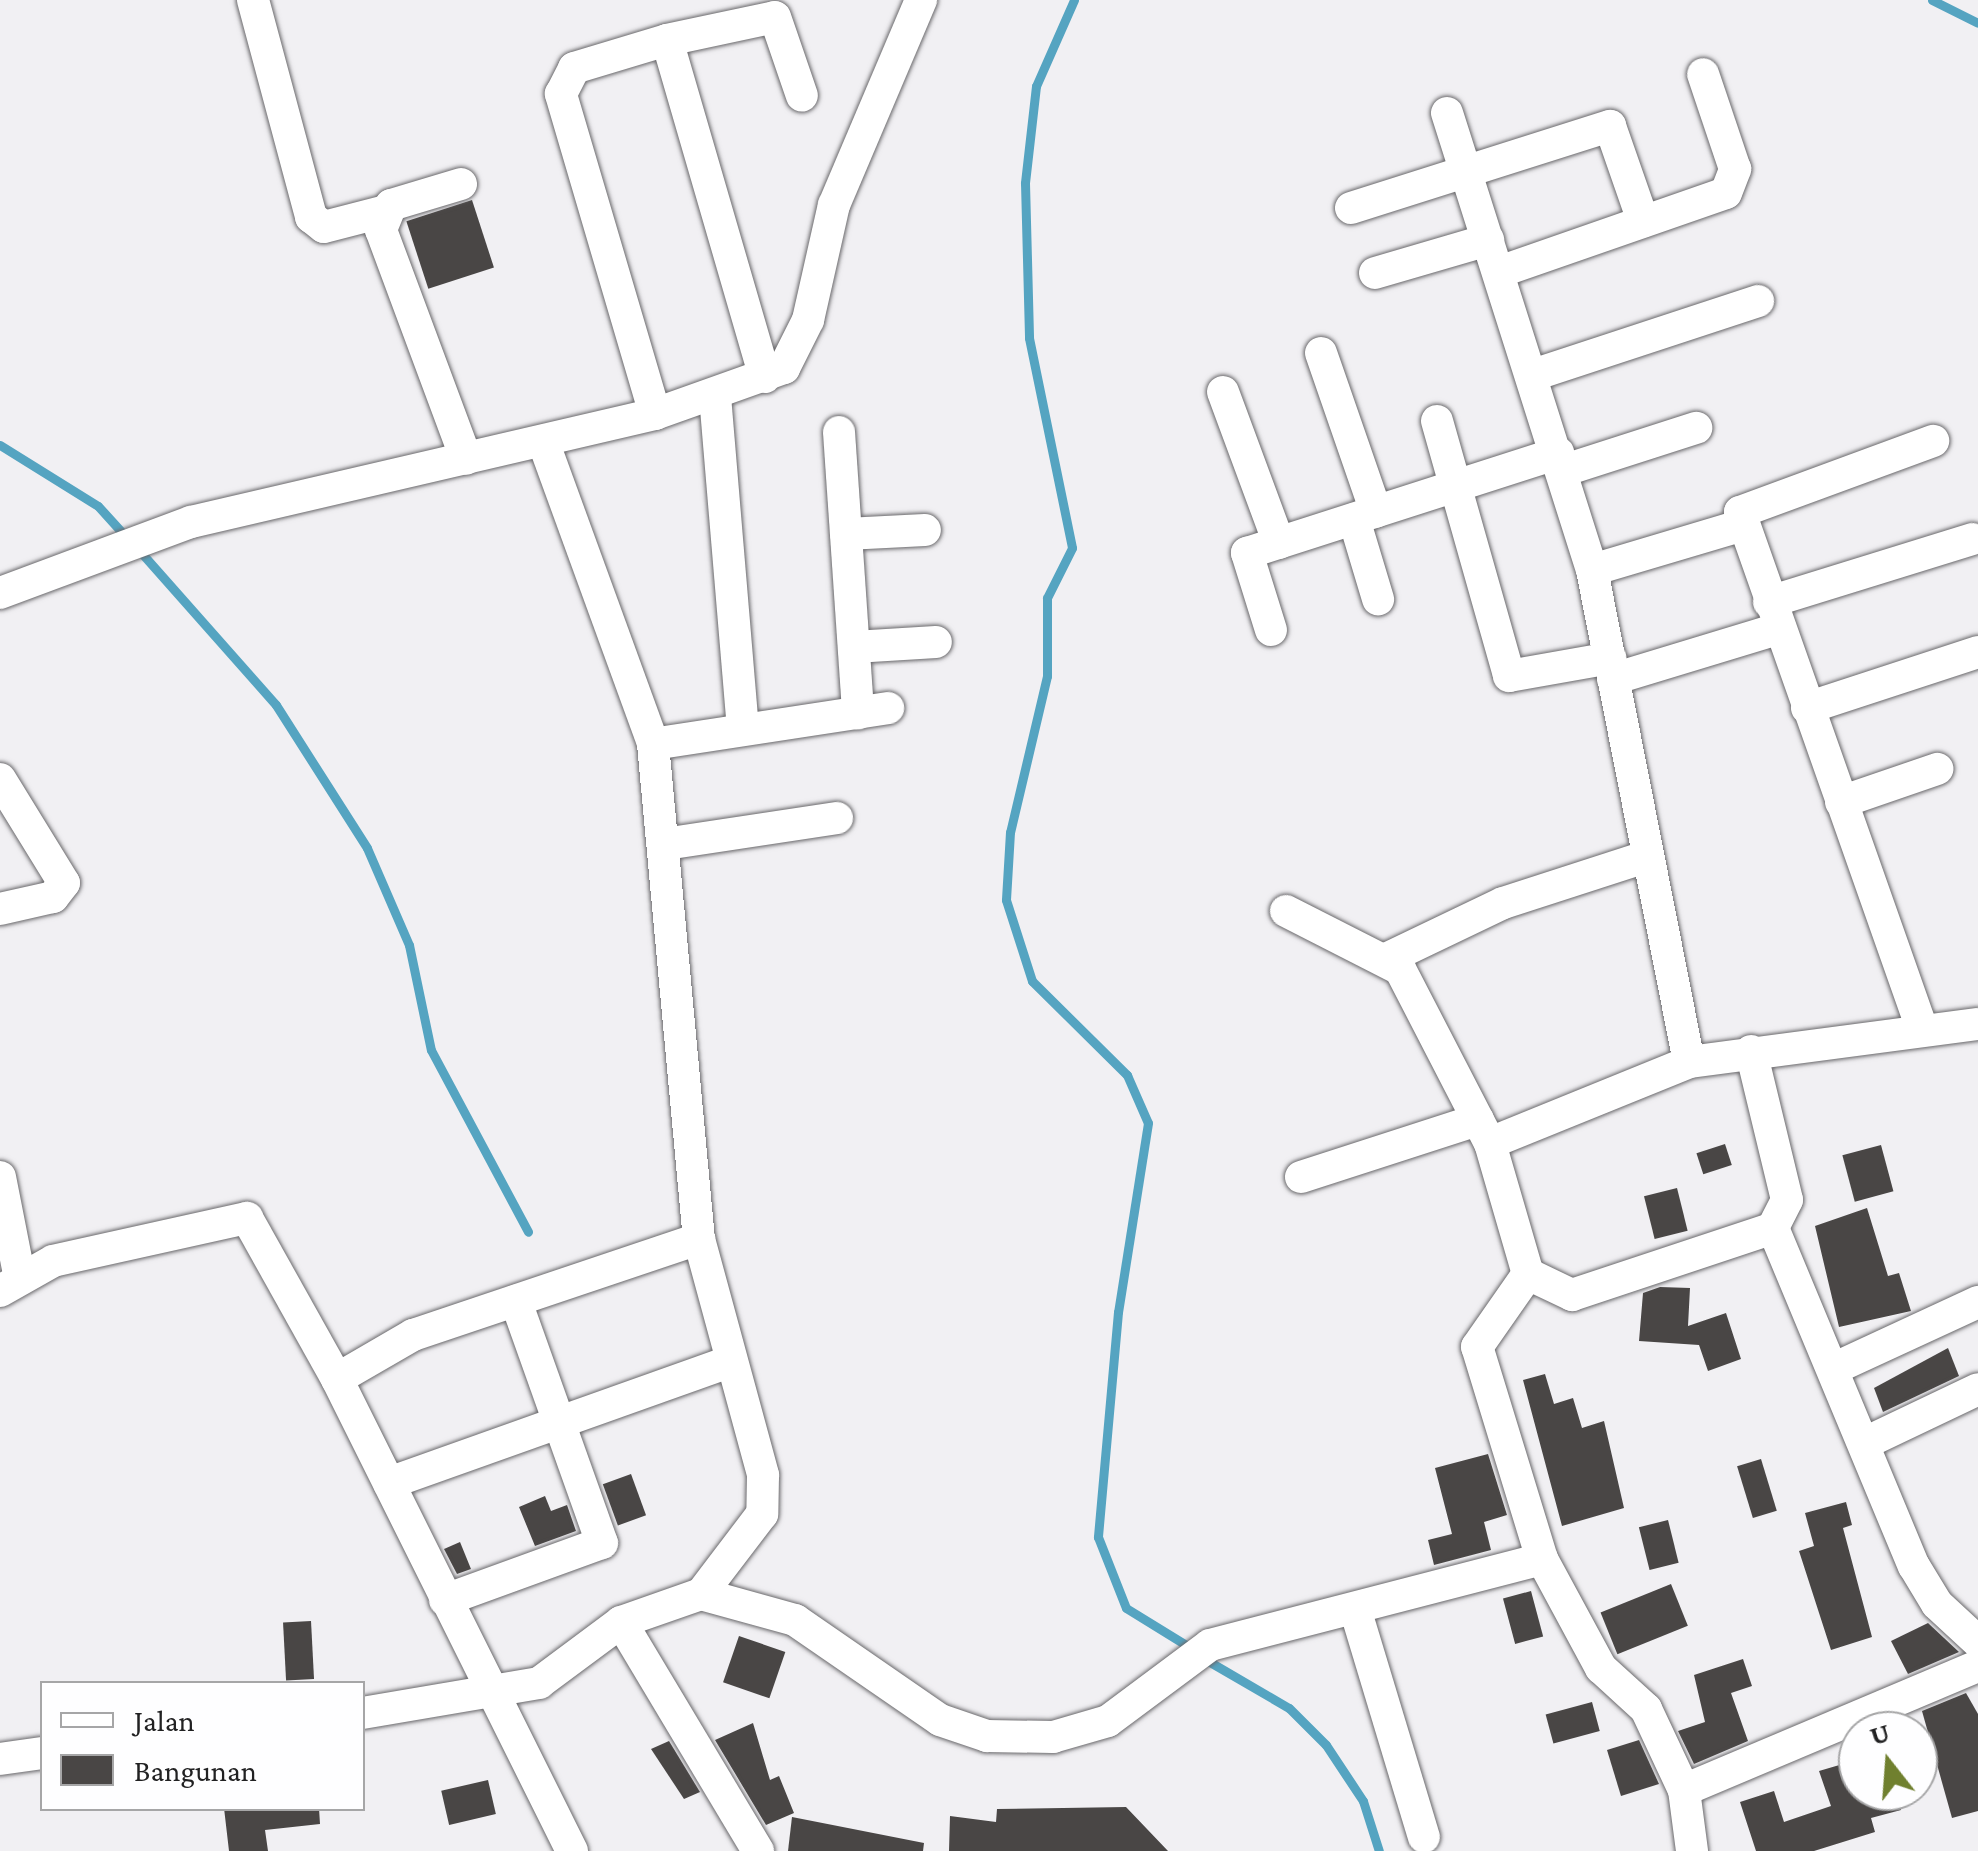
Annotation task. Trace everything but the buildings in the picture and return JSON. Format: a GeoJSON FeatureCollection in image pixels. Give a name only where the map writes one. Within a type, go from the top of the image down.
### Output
{"type":"FeatureCollection","features":[{"type":"Feature","properties":{"kind":"street"},"geometry":{"type":"LineString","coordinates":[[252,0],[311,217],[324,226],[382,212],[461,184]]}},
{"type":"Feature","properties":{"kind":"street"},"geometry":{"type":"LineString","coordinates":[[0,594],[89,557],[190,522],[655,414],[765,377],[799,349],[834,204],[922,0]]}},
{"type":"Feature","properties":{"kind":"street"},"geometry":{"type":"LineString","coordinates":[[655,414],[561,78],[667,40],[776,17],[802,96]]}},
{"type":"Feature","properties":{"kind":"street"},"geometry":{"type":"LineString","coordinates":[[667,40],[765,377]]}},
{"type":"Feature","properties":{"kind":"street"},"geometry":{"type":"LineString","coordinates":[[1498,272],[1642,221],[1734,183],[1703,74]]}},
{"type":"Feature","properties":{"kind":"street"},"geometry":{"type":"LineString","coordinates":[[1448,113],[1562,462],[1592,570],[1645,856],[1689,1062]]}},
{"type":"Feature","properties":{"kind":"street"},"geometry":{"type":"LineString","coordinates":[[1350,208],[1610,126],[1642,221]]}},
{"type":"Feature","properties":{"kind":"street"},"geometry":{"type":"LineString","coordinates":[[382,212],[466,459]]}},
{"type":"Feature","properties":{"kind":"street"},"geometry":{"type":"LineString","coordinates":[[1375,273],[1488,240]]}},
{"type":"Feature","properties":{"kind":"street"},"geometry":{"type":"LineString","coordinates":[[1533,376],[1758,302]]}},
{"type":"Feature","properties":{"kind":"street"},"geometry":{"type":"LineString","coordinates":[[1321,353],[1365,516],[1378,599]]}},
{"type":"Feature","properties":{"kind":"street"},"geometry":{"type":"LineString","coordinates":[[1224,392],[1279,543]]}},
{"type":"Feature","properties":{"kind":"street"},"geometry":{"type":"LineString","coordinates":[[715,396],[743,728]]}},
{"type":"Feature","properties":{"kind":"street"},"geometry":{"type":"LineString","coordinates":[[1437,421],[1509,676],[1611,669],[1773,616],[1972,539]]}},
{"type":"Feature","properties":{"kind":"street"},"geometry":{"type":"LineString","coordinates":[[1271,630],[1247,552],[1458,486],[1696,428]]}},
{"type":"Feature","properties":{"kind":"street"},"geometry":{"type":"LineString","coordinates":[[653,744],[873,711],[854,648],[838,432]]}},
{"type":"Feature","properties":{"kind":"street"},"geometry":{"type":"LineString","coordinates":[[365,1713],[490,1697],[560,1671],[621,1622],[701,1594],[762,1514],[763,1475],[699,1239],[653,744],[543,440]]}},
{"type":"Feature","properties":{"kind":"street"},"geometry":{"type":"LineString","coordinates":[[1921,1026],[1742,525],[1749,503],[1933,441]]}},
{"type":"Feature","properties":{"kind":"street"},"geometry":{"type":"LineString","coordinates":[[1592,570],[1742,525]]}},
{"type":"Feature","properties":{"kind":"street"},"geometry":{"type":"LineString","coordinates":[[846,534],[925,530]]}},
{"type":"Feature","properties":{"kind":"street"},"geometry":{"type":"LineString","coordinates":[[854,648],[936,642]]}},
{"type":"Feature","properties":{"kind":"street"},"geometry":{"type":"LineString","coordinates":[[1808,708],[1978,652]]}},
{"type":"Feature","properties":{"kind":"street"},"geometry":{"type":"LineString","coordinates":[[1841,802],[1937,769]]}},
{"type":"Feature","properties":{"kind":"street"},"geometry":{"type":"LineString","coordinates":[[0,779],[64,882],[54,897],[0,909]]}},
{"type":"Feature","properties":{"kind":"street"},"geometry":{"type":"LineString","coordinates":[[665,844],[837,818]]}},
{"type":"Feature","properties":{"kind":"street"},"geometry":{"type":"LineString","coordinates":[[1384,960],[1503,903],[1645,856]]}},
{"type":"Feature","properties":{"kind":"street"},"geometry":{"type":"LineString","coordinates":[[1286,911],[1384,960],[1414,987],[1484,1132],[1528,1274],[1552,1293],[1572,1295],[1773,1228],[1787,1200],[1751,1050]]}},
{"type":"Feature","properties":{"kind":"street"},"geometry":{"type":"LineString","coordinates":[[1301,1177],[1484,1132],[1689,1062],[1921,1026],[1978,1024]]}},
{"type":"Feature","properties":{"kind":"street"},"geometry":{"type":"LineString","coordinates":[[0,1177],[10,1285],[54,1261],[248,1218],[336,1379],[490,1697],[572,1851]]}},
{"type":"Feature","properties":{"kind":"street"},"geometry":{"type":"LineString","coordinates":[[1773,1228],[1914,1566],[1937,1604],[1978,1642]]}},
{"type":"Feature","properties":{"kind":"street"},"geometry":{"type":"LineString","coordinates":[[336,1379],[414,1335],[699,1239]]}},
{"type":"Feature","properties":{"kind":"street"},"geometry":{"type":"LineString","coordinates":[[1528,1274],[1477,1347],[1542,1559],[1601,1668],[1646,1709],[1684,1790],[1692,1851]]}},
{"type":"Feature","properties":{"kind":"street"},"geometry":{"type":"LineString","coordinates":[[445,1600],[602,1543],[516,1301]]}},
{"type":"Feature","properties":{"kind":"street"},"geometry":{"type":"LineString","coordinates":[[1833,1369],[1978,1302]]}},
{"type":"Feature","properties":{"kind":"street"},"geometry":{"type":"LineString","coordinates":[[389,1483],[731,1361]]}},
{"type":"Feature","properties":{"kind":"street"},"geometry":{"type":"LineString","coordinates":[[1865,1443],[1978,1389]]}},
{"type":"Feature","properties":{"kind":"street"},"geometry":{"type":"LineString","coordinates":[[701,1594],[795,1620],[940,1720],[988,1736],[1053,1738],[1108,1720],[1197,1654],[1542,1559]]}},
{"type":"Feature","properties":{"kind":"street"},"geometry":{"type":"LineString","coordinates":[[1356,1612],[1424,1837]]}},
{"type":"Feature","properties":{"kind":"street"},"geometry":{"type":"LineString","coordinates":[[621,1622],[758,1851]]}},
{"type":"Feature","properties":{"kind":"street"},"geometry":{"type":"LineString","coordinates":[[1684,1790],[1978,1666]]}},
{"type":"Feature","properties":{"kind":"street"},"geometry":{"type":"LineString","coordinates":[[0,1759],[40,1754]]}},
{"type":"Feature","properties":{"kind":"waterway"},"geometry":{"type":"LineString","coordinates":[[1074,0],[1036,86],[1025,183],[1029,338],[1072,548],[1047,598],[1047,676],[1010,832],[1006,900],[1032,981],[1127,1075],[1148,1123],[1118,1312],[1098,1537],[1126,1608],[1191,1648]]}},
{"type":"Feature","properties":{"kind":"waterway"},"geometry":{"type":"LineString","coordinates":[[1932,0],[1978,23]]}},
{"type":"Feature","properties":{"kind":"waterway"},"geometry":{"type":"LineString","coordinates":[[0,445],[98,506],[127,538]]}},
{"type":"Feature","properties":{"kind":"waterway"},"geometry":{"type":"LineString","coordinates":[[138,549],[276,705],[367,848],[409,945],[431,1050],[528,1232]]}},
{"type":"Feature","properties":{"kind":"waterway"},"geometry":{"type":"LineString","coordinates":[[1203,1658],[1289,1708],[1326,1745],[1363,1801],[1379,1851]]}}]}
